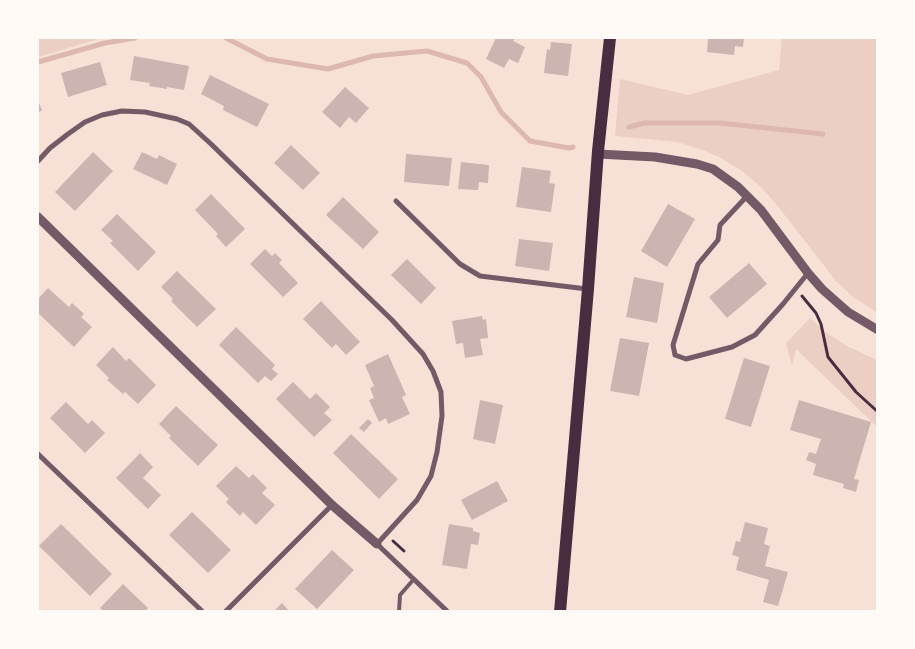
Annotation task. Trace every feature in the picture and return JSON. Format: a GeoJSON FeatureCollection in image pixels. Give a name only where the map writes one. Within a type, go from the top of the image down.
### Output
{"type":"FeatureCollection","features":[{"type":"Feature","properties":{"kind":"main road"},"geometry":{"type":"LineString","coordinates":[[560,612],[598,154],[610,38]]}},
{"type":"Feature","properties":{"kind":"street"},"geometry":{"type":"LineString","coordinates":[[38,161],[50,148],[85,122],[122,110],[163,115],[189,124],[392,320],[423,354],[433,370],[441,392],[442,416],[437,452],[431,476],[417,500],[377,544]]}},
{"type":"Feature","properties":{"kind":"street"},"geometry":{"type":"LineString","coordinates":[[598,154],[655,157],[697,164],[713,169],[748,196],[822,289],[842,307],[864,323],[878,330]]}},
{"type":"Feature","properties":{"kind":"street"},"geometry":{"type":"LineString","coordinates":[[748,196],[720,226],[718,240],[698,264],[673,345],[675,355],[686,359],[732,347],[755,335],[808,273]]}},
{"type":"Feature","properties":{"kind":"street"},"geometry":{"type":"LineString","coordinates":[[396,201],[460,264],[480,276],[588,289]]}},
{"type":"Feature","properties":{"kind":"street"},"geometry":{"type":"LineString","coordinates":[[38,217],[332,505],[377,544],[448,612]]}},
{"type":"Feature","properties":{"kind":"street"},"geometry":{"type":"LineString","coordinates":[[38,454],[203,612]]}},
{"type":"Feature","properties":{"kind":"street"},"geometry":{"type":"LineString","coordinates":[[225,612],[332,505]]}},
{"type":"Feature","properties":{"kind":"lane"},"geometry":{"type":"LineString","coordinates":[[399,612],[400,595],[414,579]]}},
{"type":"Feature","properties":{"kind":"path"},"geometry":{"type":"LineString","coordinates":[[800,294],[816,313],[821,324],[828,357],[856,392],[878,412]]}},
{"type":"Feature","properties":{"kind":"shaded area"},"geometry":{"type":"Polygon","coordinates":[[[38,38],[102,38],[38,57],[38,38]]]}},
{"type":"Feature","properties":{"kind":"shaded area"},"geometry":{"type":"Polygon","coordinates":[[[782,38],[877,38],[877,312],[854,298],[836,281],[776,204],[760,186],[742,171],[719,157],[677,142],[615,136],[620,79],[688,95],[779,70],[782,38]]]}},
{"type":"Feature","properties":{"kind":"shaded area"},"geometry":{"type":"Polygon","coordinates":[[[810,318],[827,333],[847,346],[877,360],[877,427],[796,349],[792,366],[786,343],[810,318]]]}},
{"type":"Feature","properties":{"kind":"building"},"geometry":{"type":"Polygon","coordinates":[[[496,38],[515,38],[513,41],[525,47],[518,63],[509,59],[504,68],[486,59],[496,38]]]}},
{"type":"Feature","properties":{"kind":"building"},"geometry":{"type":"Polygon","coordinates":[[[708,38],[744,38],[743,47],[735,46],[734,55],[707,52],[708,38]]]}},
{"type":"Feature","properties":{"kind":"building"},"geometry":{"type":"Polygon","coordinates":[[[551,42],[572,44],[568,76],[544,73],[547,49],[550,50],[551,42]]]}},
{"type":"Feature","properties":{"kind":"building"},"geometry":{"type":"Polygon","coordinates":[[[134,56],[189,66],[184,90],[149,86],[150,83],[130,80],[134,56]]]}},
{"type":"Feature","properties":{"kind":"building"},"geometry":{"type":"Polygon","coordinates":[[[100,62],[107,85],[68,97],[61,73],[100,62]]]}},
{"type":"Feature","properties":{"kind":"building"},"geometry":{"type":"Polygon","coordinates":[[[210,75],[269,104],[257,127],[223,110],[224,106],[201,94],[210,75]]]}},
{"type":"Feature","properties":{"kind":"building"},"geometry":{"type":"Polygon","coordinates":[[[345,87],[369,108],[356,123],[349,117],[340,128],[322,112],[345,87]]]}},
{"type":"Feature","properties":{"kind":"building"},"geometry":{"type":"Polygon","coordinates":[[[38,101],[42,110],[38,113],[38,101]]]}},
{"type":"Feature","properties":{"kind":"building"},"geometry":{"type":"Polygon","coordinates":[[[291,145],[320,173],[303,190],[274,163],[291,145]]]}},
{"type":"Feature","properties":{"kind":"building"},"geometry":{"type":"Polygon","coordinates":[[[93,152],[113,171],[75,211],[55,192],[93,152]]]}},
{"type":"Feature","properties":{"kind":"building"},"geometry":{"type":"Polygon","coordinates":[[[142,152],[157,159],[159,155],[177,164],[167,185],[133,169],[142,152]]]}},
{"type":"Feature","properties":{"kind":"building"},"geometry":{"type":"Polygon","coordinates":[[[406,154],[452,158],[449,186],[404,182],[406,154]]]}},
{"type":"Feature","properties":{"kind":"building"},"geometry":{"type":"Polygon","coordinates":[[[461,162],[489,165],[488,183],[479,182],[478,190],[458,189],[461,162]]]}},
{"type":"Feature","properties":{"kind":"building"},"geometry":{"type":"Polygon","coordinates":[[[522,167],[551,171],[549,183],[555,184],[551,212],[516,207],[522,167]]]}},
{"type":"Feature","properties":{"kind":"building"},"geometry":{"type":"Polygon","coordinates":[[[211,194],[245,229],[226,247],[216,236],[218,234],[195,210],[211,194]]]}},
{"type":"Feature","properties":{"kind":"building"},"geometry":{"type":"Polygon","coordinates":[[[343,197],[379,232],[363,249],[326,215],[343,197]]]}},
{"type":"Feature","properties":{"kind":"building"},"geometry":{"type":"Polygon","coordinates":[[[668,204],[695,219],[667,267],[641,251],[668,204]]]}},
{"type":"Feature","properties":{"kind":"building"},"geometry":{"type":"Polygon","coordinates":[[[117,214],[156,252],[138,271],[110,243],[113,241],[101,230],[117,214]]]}},
{"type":"Feature","properties":{"kind":"building"},"geometry":{"type":"Polygon","coordinates":[[[519,239],[553,243],[549,271],[515,266],[519,239]]]}},
{"type":"Feature","properties":{"kind":"building"},"geometry":{"type":"Polygon","coordinates":[[[265,249],[272,256],[275,253],[282,260],[279,263],[298,283],[283,297],[250,264],[265,249]]]}},
{"type":"Feature","properties":{"kind":"building"},"geometry":{"type":"Polygon","coordinates":[[[407,259],[436,288],[421,304],[391,275],[407,259]]]}},
{"type":"Feature","properties":{"kind":"building"},"geometry":{"type":"Polygon","coordinates":[[[749,263],[767,284],[727,318],[709,297],[749,263]]]}},
{"type":"Feature","properties":{"kind":"building"},"geometry":{"type":"Polygon","coordinates":[[[177,271],[216,309],[197,327],[171,301],[173,299],[161,287],[177,271]]]}},
{"type":"Feature","properties":{"kind":"building"},"geometry":{"type":"Polygon","coordinates":[[[634,277],[664,283],[657,323],[626,317],[634,277]]]}},
{"type":"Feature","properties":{"kind":"building"},"geometry":{"type":"Polygon","coordinates":[[[48,288],[69,307],[72,303],[84,314],[81,317],[92,327],[74,347],[38,313],[38,299],[48,288]]]}},
{"type":"Feature","properties":{"kind":"building"},"geometry":{"type":"Polygon","coordinates":[[[321,301],[360,342],[346,355],[336,344],[332,348],[303,319],[321,301]]]}},
{"type":"Feature","properties":{"kind":"building"},"geometry":{"type":"Polygon","coordinates":[[[482,316],[483,320],[486,319],[488,338],[480,339],[483,355],[465,358],[463,343],[456,344],[452,321],[482,316]]]}},
{"type":"Feature","properties":{"kind":"building"},"geometry":{"type":"Polygon","coordinates":[[[236,327],[275,365],[272,369],[278,374],[271,381],[265,376],[258,383],[219,345],[236,327]]]}},
{"type":"Feature","properties":{"kind":"building"},"geometry":{"type":"Polygon","coordinates":[[[620,338],[649,343],[639,396],[610,391],[620,338]]]}},
{"type":"Feature","properties":{"kind":"building"},"geometry":{"type":"Polygon","coordinates":[[[113,347],[126,361],[129,358],[156,385],[138,404],[125,392],[123,394],[107,380],[109,378],[96,365],[113,347]]]}},
{"type":"Feature","properties":{"kind":"building"},"geometry":{"type":"Polygon","coordinates":[[[388,354],[406,395],[402,397],[410,414],[388,424],[386,418],[379,422],[369,400],[374,398],[370,388],[374,386],[365,365],[388,354]]]}},
{"type":"Feature","properties":{"kind":"building"},"geometry":{"type":"Polygon","coordinates":[[[744,358],[770,366],[751,427],[725,419],[744,358]]]}},
{"type":"Feature","properties":{"kind":"building"},"geometry":{"type":"Polygon","coordinates":[[[293,382],[310,399],[316,393],[330,407],[324,413],[332,420],[314,437],[276,399],[293,382]]]}},
{"type":"Feature","properties":{"kind":"building"},"geometry":{"type":"Polygon","coordinates":[[[480,400],[503,405],[495,444],[473,439],[480,400]]]}},
{"type":"Feature","properties":{"kind":"building"},"geometry":{"type":"Polygon","coordinates":[[[799,400],[871,422],[854,479],[859,480],[856,492],[843,488],[844,484],[813,475],[816,464],[806,460],[809,452],[816,454],[821,439],[790,430],[799,400]]]}},
{"type":"Feature","properties":{"kind":"building"},"geometry":{"type":"Polygon","coordinates":[[[66,402],[88,424],[92,420],[105,433],[85,453],[50,418],[66,402]]]}},
{"type":"Feature","properties":{"kind":"building"},"geometry":{"type":"Polygon","coordinates":[[[176,406],[218,445],[198,466],[169,438],[171,436],[159,424],[176,406]]]}},
{"type":"Feature","properties":{"kind":"building"},"geometry":{"type":"Polygon","coordinates":[[[368,419],[372,423],[364,432],[359,428],[368,419]]]}},
{"type":"Feature","properties":{"kind":"building"},"geometry":{"type":"Polygon","coordinates":[[[351,434],[398,479],[379,499],[333,453],[351,434]]]}},
{"type":"Feature","properties":{"kind":"building"},"geometry":{"type":"Polygon","coordinates":[[[140,453],[153,467],[143,478],[161,495],[148,509],[116,478],[140,453]]]}},
{"type":"Feature","properties":{"kind":"building"},"geometry":{"type":"Polygon","coordinates":[[[236,466],[249,478],[253,474],[267,488],[262,493],[275,505],[256,525],[243,512],[240,516],[226,502],[229,499],[216,486],[236,466]]]}},
{"type":"Feature","properties":{"kind":"building"},"geometry":{"type":"Polygon","coordinates":[[[497,481],[508,501],[472,520],[461,500],[497,481]]]}},
{"type":"Feature","properties":{"kind":"building"},"geometry":{"type":"Polygon","coordinates":[[[192,512],[231,550],[208,573],[169,535],[192,512]]]}},
{"type":"Feature","properties":{"kind":"building"},"geometry":{"type":"Polygon","coordinates":[[[745,522],[768,528],[764,544],[770,546],[765,566],[788,572],[778,606],[763,602],[769,580],[736,570],[739,557],[732,555],[736,541],[740,542],[745,522]]]}},
{"type":"Feature","properties":{"kind":"building"},"geometry":{"type":"Polygon","coordinates":[[[61,524],[112,574],[90,596],[39,546],[61,524]]]}},
{"type":"Feature","properties":{"kind":"building"},"geometry":{"type":"Polygon","coordinates":[[[449,524],[473,528],[473,531],[480,533],[478,545],[471,544],[467,569],[442,565],[449,524]]]}},
{"type":"Feature","properties":{"kind":"building"},"geometry":{"type":"Polygon","coordinates":[[[332,550],[354,570],[317,609],[295,589],[332,550]]]}},
{"type":"Feature","properties":{"kind":"building"},"geometry":{"type":"Polygon","coordinates":[[[123,584],[148,608],[145,612],[104,612],[100,608],[123,584]]]}},
{"type":"Feature","properties":{"kind":"building"},"geometry":{"type":"Polygon","coordinates":[[[282,603],[290,612],[273,612],[282,603]]]}},
{"type":"Feature","properties":{"kind":"waterway"},"geometry":{"type":"LineString","coordinates":[[38,62],[105,43],[135,38]]}},
{"type":"Feature","properties":{"kind":"waterway"},"geometry":{"type":"LineString","coordinates":[[226,38],[267,59],[328,69],[373,56],[427,51],[467,63],[481,77],[501,112],[530,141],[569,148],[573,147]]}},
{"type":"Feature","properties":{"kind":"waterway"},"geometry":{"type":"LineString","coordinates":[[629,127],[644,123],[720,123],[823,134]]}}]}
